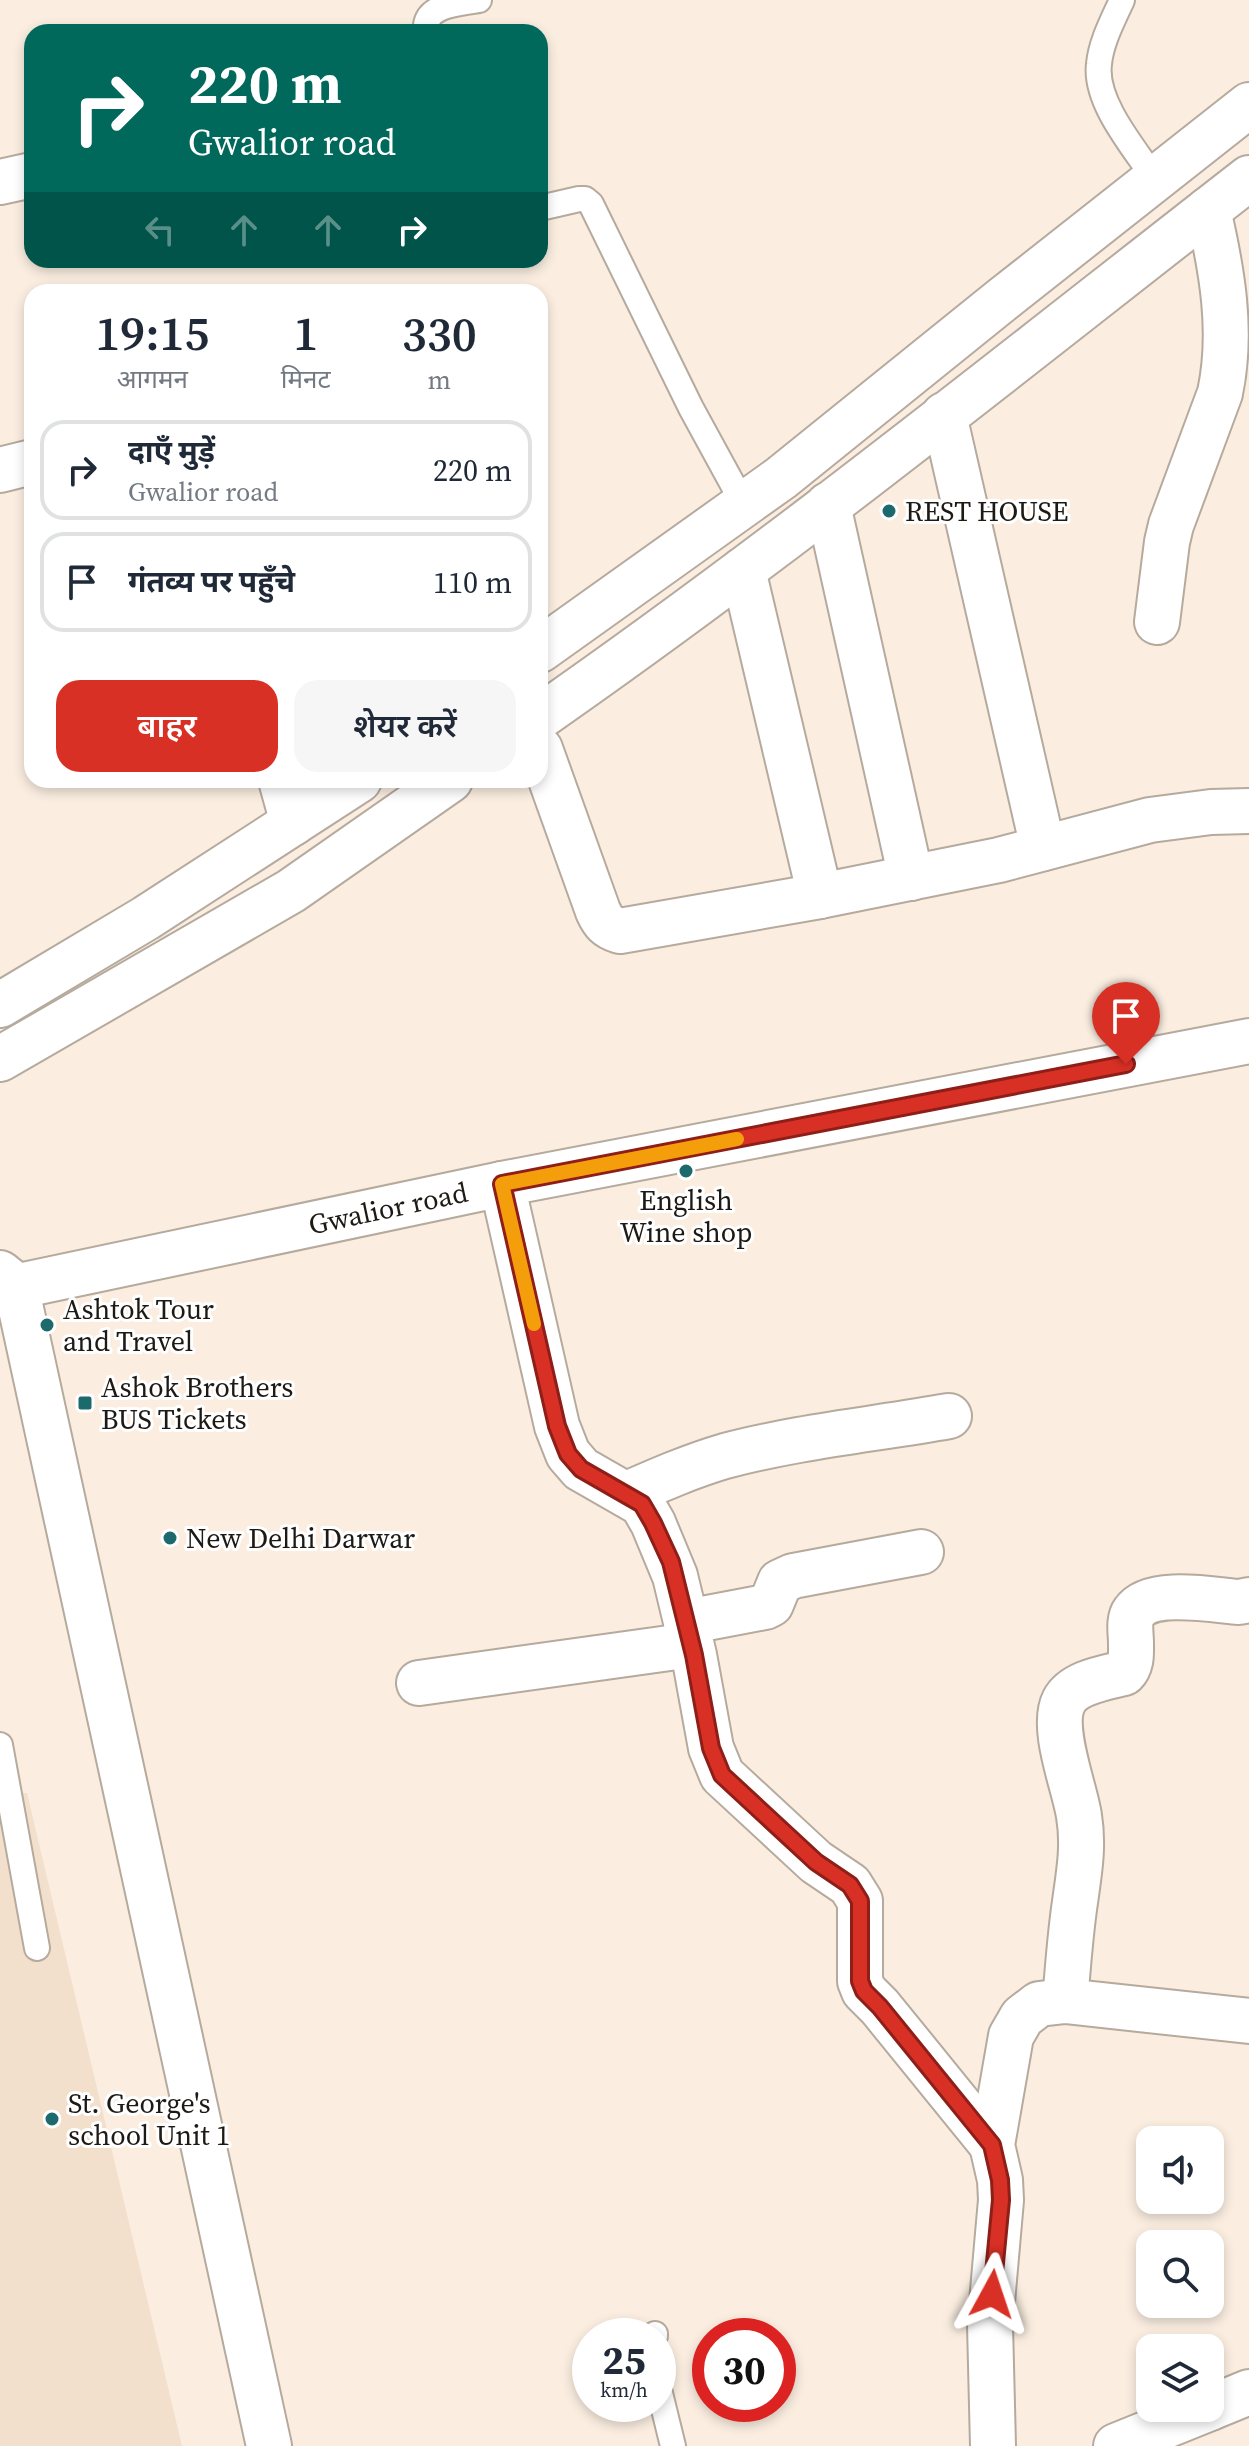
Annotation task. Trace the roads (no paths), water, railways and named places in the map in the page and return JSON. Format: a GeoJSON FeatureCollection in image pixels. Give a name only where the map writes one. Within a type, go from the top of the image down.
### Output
{"type":"FeatureCollection","features":[{"type":"Feature","properties":{"kind":"street"},"geometry":{"type":"LineString","coordinates":[[548,644],[781,478],[1249,105]]}},
{"type":"Feature","properties":{"kind":"street"},"geometry":{"type":"LineString","coordinates":[[0,182],[24,177]]}},
{"type":"Feature","properties":{"kind":"street"},"geometry":{"type":"LineString","coordinates":[[548,711],[743,570],[1249,178]]}},
{"type":"Feature","properties":{"kind":"street"},"geometry":{"type":"LineString","coordinates":[[1157,622],[1171,525],[1220,393],[1225,371],[1223,280],[1208,210]]}},
{"type":"Feature","properties":{"kind":"street"},"geometry":{"type":"LineString","coordinates":[[944,415],[1043,848]]}},
{"type":"Feature","properties":{"kind":"street"},"geometry":{"type":"LineString","coordinates":[[0,470],[24,464]]}},
{"type":"Feature","properties":{"kind":"street"},"geometry":{"type":"LineString","coordinates":[[828,505],[911,878]]}},
{"type":"Feature","properties":{"kind":"street"},"geometry":{"type":"LineString","coordinates":[[743,570],[820,896]]}},
{"type":"Feature","properties":{"kind":"street"},"geometry":{"type":"LineString","coordinates":[[548,771],[598,911],[603,922],[620,931],[820,896],[999,860],[1150,820],[1211,812],[1249,811]]}},
{"type":"Feature","properties":{"kind":"street"},"geometry":{"type":"LineString","coordinates":[[283,788],[293,823]]}},
{"type":"Feature","properties":{"kind":"street"},"geometry":{"type":"LineString","coordinates":[[0,1005],[146,918],[347,788]]}},
{"type":"Feature","properties":{"kind":"street"},"geometry":{"type":"LineString","coordinates":[[0,1059],[291,891],[439,788]]}},
{"type":"Feature","properties":{"kind":"street","name":"Gwalior road"},"geometry":{"type":"LineString","coordinates":[[5,1283],[1249,1041]]}},
{"type":"Feature","properties":{"kind":"street"},"geometry":{"type":"LineString","coordinates":[[502,1184],[562,1440],[568,1454],[581,1469],[642,1504],[653,1523],[671,1562],[689,1633],[711,1748],[722,1775],[816,1862],[855,1891],[860,1901],[860,1981],[864,1991],[992,2145]]}},
{"type":"Feature","properties":{"kind":"street"},"geometry":{"type":"LineString","coordinates":[[5,1283],[269,2446]]}},
{"type":"Feature","properties":{"kind":"street"},"geometry":{"type":"LineString","coordinates":[[627,1494],[682,1470],[726,1456],[949,1416]]}},
{"type":"Feature","properties":{"kind":"street"},"geometry":{"type":"LineString","coordinates":[[419,1683],[689,1633],[771,1604],[780,1582],[793,1576],[921,1552]]}},
{"type":"Feature","properties":{"kind":"street"},"geometry":{"type":"LineString","coordinates":[[1065,2001],[1082,1862],[1079,1811],[1067,1770],[1060,1725],[1064,1701],[1076,1688],[1128,1669],[1131,1659],[1131,1618],[1139,1606],[1154,1599],[1170,1597],[1249,1600]]}},
{"type":"Feature","properties":{"kind":"street"},"geometry":{"type":"LineString","coordinates":[[993,2446],[990,2325],[1001,2200],[992,2145],[1011,2036],[1022,2017],[1039,2004],[1065,2001],[1249,2021]]}},
{"type":"Feature","properties":{"kind":"street"},"geometry":{"type":"LineString","coordinates":[[1224,2402],[1249,2392]]}},
{"type":"Feature","properties":{"kind":"street"},"geometry":{"type":"LineString","coordinates":[[1116,2446],[1175,2422]]}},
{"type":"Feature","properties":{"kind":"lane"},"geometry":{"type":"LineString","coordinates":[[425,24],[430,14],[438,9],[479,0]]}},
{"type":"Feature","properties":{"kind":"lane"},"geometry":{"type":"LineString","coordinates":[[1122,0],[1103,46],[1098,65],[1099,78],[1109,109],[1155,179]]}},
{"type":"Feature","properties":{"kind":"lane"},"geometry":{"type":"LineString","coordinates":[[548,206],[579,199],[591,204],[691,408],[744,505]]}},
{"type":"Feature","properties":{"kind":"lane"},"geometry":{"type":"LineString","coordinates":[[0,1745],[37,1948]]}},
{"type":"Feature","properties":{"kind":"lane"},"geometry":{"type":"LineString","coordinates":[[667,2422],[673,2446]]}},
{"type":"Feature","properties":{"kind":"place","name":"REST HOUSE"},"geometry":{"type":"Point","coordinates":[889,511]}},
{"type":"Feature","properties":{"kind":"place","name":"English Wine shop"},"geometry":{"type":"Point","coordinates":[686,1171]}},
{"type":"Feature","properties":{"kind":"place","name":"Ashtok Tour and Travel"},"geometry":{"type":"Point","coordinates":[47,1325]}},
{"type":"Feature","properties":{"kind":"place","name":"Ashok Brothers BUS Tickets"},"geometry":{"type":"Point","coordinates":[85,1403]}},
{"type":"Feature","properties":{"kind":"place","name":"New Delhi Darwar"},"geometry":{"type":"Point","coordinates":[170,1538]}},
{"type":"Feature","properties":{"kind":"place","name":"St. George's school Unit 1"},"geometry":{"type":"Point","coordinates":[52,2119]}}]}
